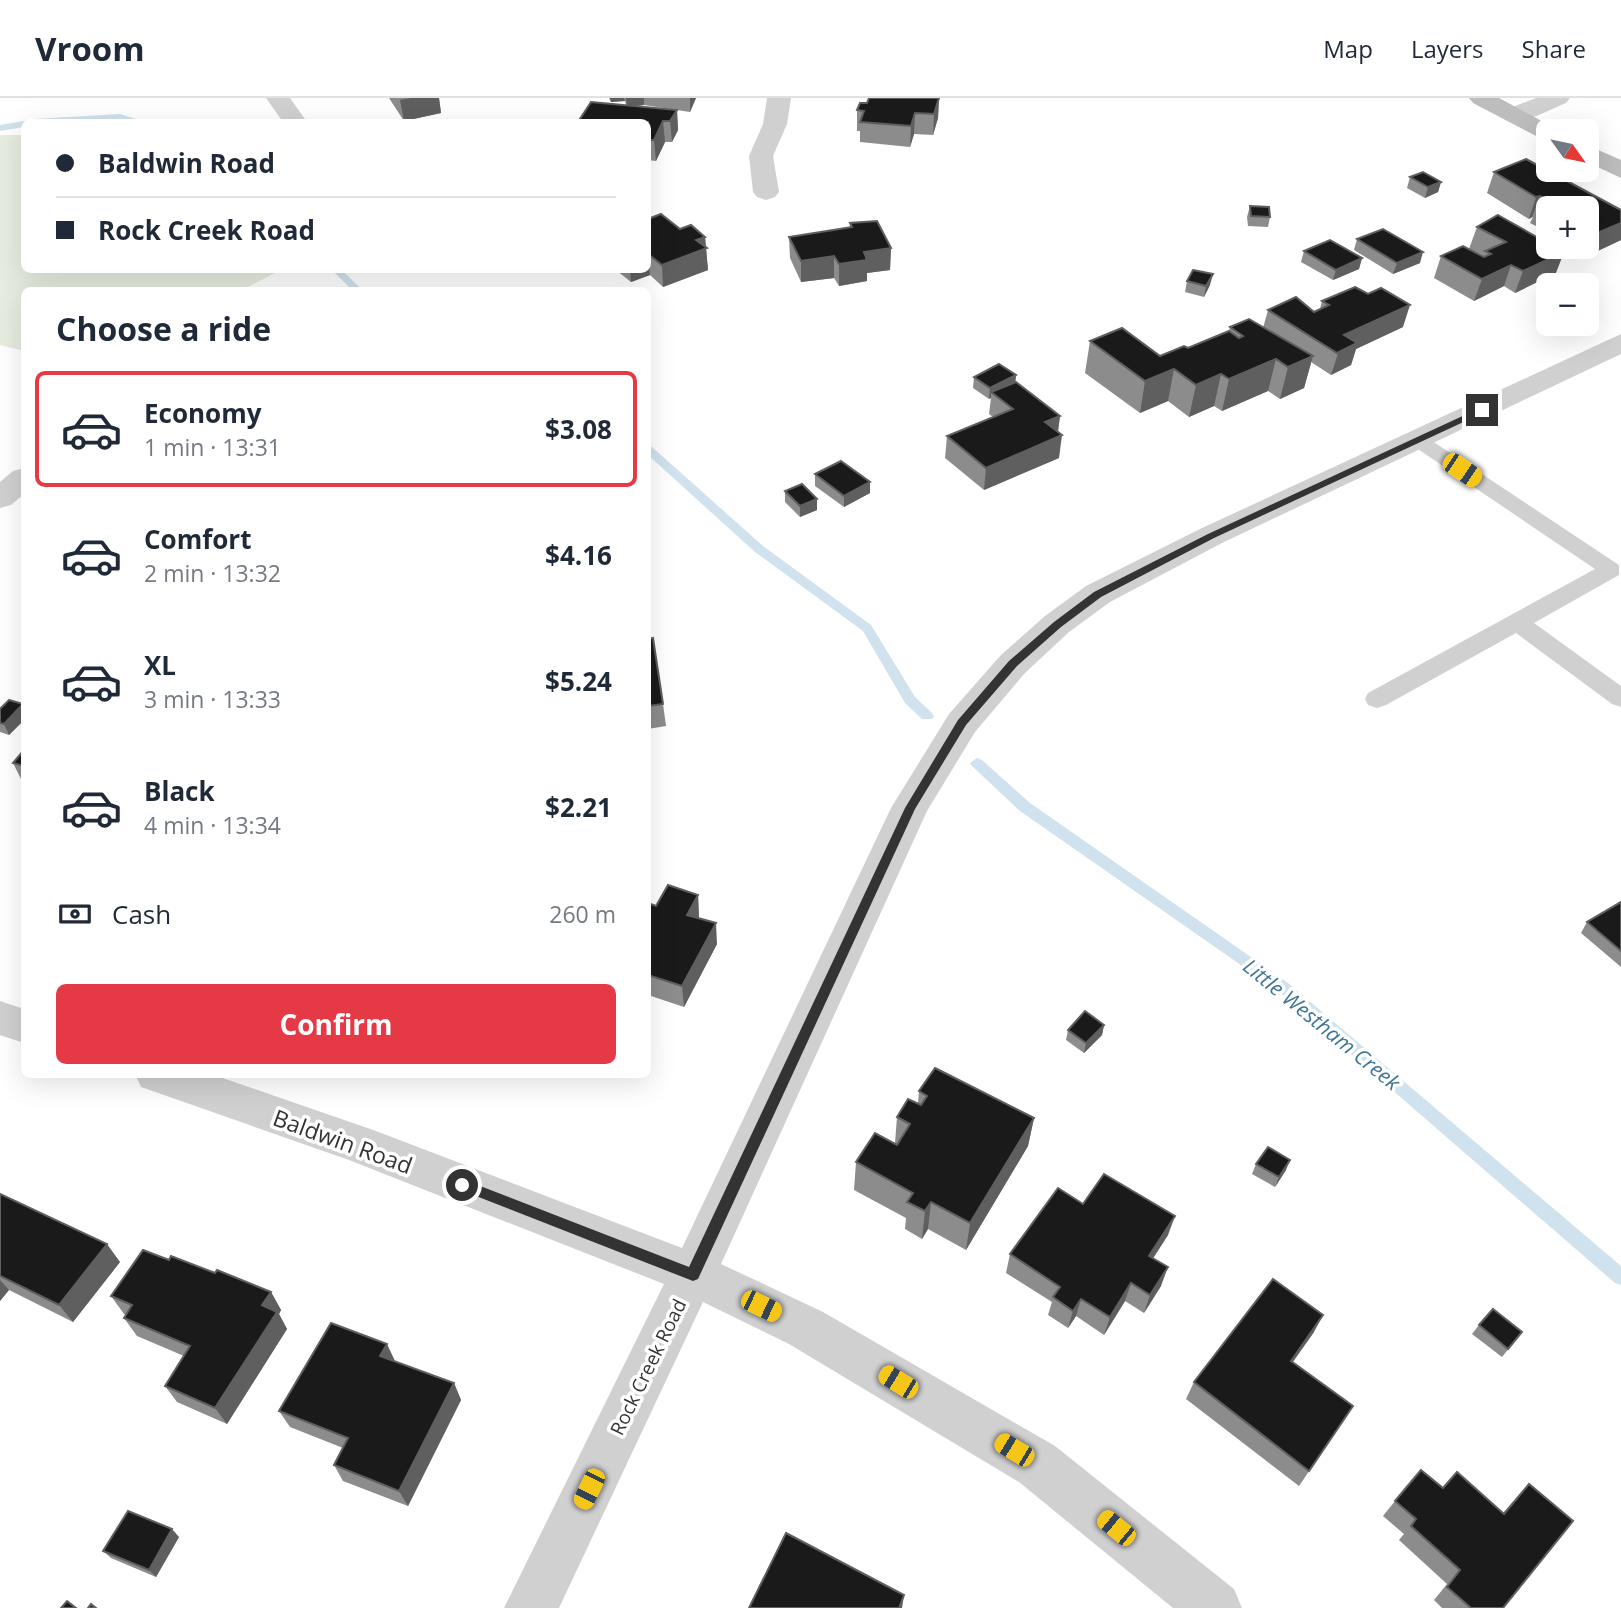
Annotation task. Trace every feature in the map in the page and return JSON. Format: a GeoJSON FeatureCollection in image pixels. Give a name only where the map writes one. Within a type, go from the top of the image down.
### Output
{"type":"FeatureCollection","features":[{"type":"Feature","properties":{"kind":"main road"},"geometry":{"type":"LineString","coordinates":[[1480,98],[1536,126]]}},
{"type":"Feature","properties":{"kind":"main road"},"geometry":{"type":"LineString","coordinates":[[1600,159],[1621,170]]}},
{"type":"Feature","properties":{"kind":"street"},"geometry":{"type":"LineString","coordinates":[[278,98],[293,119]]}},
{"type":"Feature","properties":{"kind":"street"},"geometry":{"type":"LineString","coordinates":[[766,192],[761,156],[775,124],[779,98]]}},
{"type":"Feature","properties":{"kind":"street"},"geometry":{"type":"LineString","coordinates":[[1514,115],[1558,98]]}},
{"type":"Feature","properties":{"kind":"street","name":"Rock Creek Road"},"geometry":{"type":"LineString","coordinates":[[531,1608],[693,1274],[910,808],[962,723],[979,703],[1022,656],[1057,624],[1098,594],[1211,536],[1526,390],[1621,342]]}},
{"type":"Feature","properties":{"kind":"street"},"geometry":{"type":"LineString","coordinates":[[0,498],[21,480]]}},
{"type":"Feature","properties":{"kind":"street"},"geometry":{"type":"LineString","coordinates":[[0,1018],[21,1025]]}},
{"type":"Feature","properties":{"kind":"street","name":"Baldwin Road"},"geometry":{"type":"LineString","coordinates":[[167,1078],[360,1145],[693,1274],[806,1328],[1037,1464],[1215,1608]]}},
{"type":"Feature","properties":{"kind":"lane"},"geometry":{"type":"LineString","coordinates":[[1377,699],[1611,570],[1416,439]]}},
{"type":"Feature","properties":{"kind":"lane"},"geometry":{"type":"LineString","coordinates":[[1517,622],[1621,698]]}},
{"type":"Feature","properties":{"kind":"shaded area"},"geometry":{"type":"Polygon","coordinates":[[[0,135],[21,135],[21,273],[275,273],[248,287],[21,287],[21,350],[0,345],[0,135]]]}},
{"type":"Feature","properties":{"kind":"building"},"geometry":{"type":"Polygon","coordinates":[[[869,98],[939,98],[934,114],[915,113],[911,126],[860,122],[864,111],[857,110],[860,103],[867,103],[869,98]]]}},
{"type":"Feature","properties":{"kind":"building"},"geometry":{"type":"Polygon","coordinates":[[[591,102],[677,110],[670,121],[663,121],[654,140],[651,140],[651,119],[580,119],[591,102]]]}},
{"type":"Feature","properties":{"kind":"building"},"geometry":{"type":"Polygon","coordinates":[[[1526,159],[1536,164],[1536,182],[1569,182],[1595,196],[1536,197],[1494,172],[1526,159]]]}},
{"type":"Feature","properties":{"kind":"building"},"geometry":{"type":"Polygon","coordinates":[[[1423,172],[1441,182],[1428,187],[1410,177],[1423,172]]]}},
{"type":"Feature","properties":{"kind":"building"},"geometry":{"type":"Polygon","coordinates":[[[1599,198],[1621,210],[1621,223],[1599,232],[1599,198]]]}},
{"type":"Feature","properties":{"kind":"building"},"geometry":{"type":"Polygon","coordinates":[[[1250,206],[1269,207],[1270,217],[1251,216],[1250,206]]]}},
{"type":"Feature","properties":{"kind":"building"},"geometry":{"type":"Polygon","coordinates":[[[661,214],[680,229],[691,225],[705,237],[696,240],[707,248],[662,265],[651,256],[651,218],[661,214]]]}},
{"type":"Feature","properties":{"kind":"building"},"geometry":{"type":"Polygon","coordinates":[[[1498,215],[1536,237],[1536,259],[1549,259],[1523,271],[1511,265],[1482,279],[1441,256],[1463,246],[1484,257],[1491,254],[1485,251],[1506,242],[1477,227],[1498,215]]]}},
{"type":"Feature","properties":{"kind":"building"},"geometry":{"type":"Polygon","coordinates":[[[877,221],[891,248],[864,252],[867,260],[839,264],[834,256],[801,261],[789,237],[852,227],[850,223],[877,221]]]}},
{"type":"Feature","properties":{"kind":"building"},"geometry":{"type":"Polygon","coordinates":[[[1383,229],[1423,252],[1397,263],[1357,239],[1383,229]]]}},
{"type":"Feature","properties":{"kind":"building"},"geometry":{"type":"Polygon","coordinates":[[[1330,240],[1362,258],[1336,270],[1304,251],[1330,240]]]}},
{"type":"Feature","properties":{"kind":"building"},"geometry":{"type":"Polygon","coordinates":[[[1193,270],[1213,274],[1206,286],[1187,281],[1193,270]]]}},
{"type":"Feature","properties":{"kind":"building"},"geometry":{"type":"Polygon","coordinates":[[[1355,287],[1368,294],[1381,288],[1410,305],[1344,335],[1357,343],[1337,353],[1268,310],[1296,297],[1314,312],[1329,305],[1322,301],[1355,287]]]}},
{"type":"Feature","properties":{"kind":"building"},"geometry":{"type":"Polygon","coordinates":[[[1249,319],[1313,356],[1288,367],[1276,359],[1229,379],[1221,374],[1196,385],[1174,369],[1145,381],[1090,341],[1122,328],[1160,356],[1229,331],[1239,338],[1243,336],[1230,327],[1249,319]]]}},
{"type":"Feature","properties":{"kind":"building"},"geometry":{"type":"Polygon","coordinates":[[[999,364],[1016,375],[990,388],[974,377],[999,364]]]}},
{"type":"Feature","properties":{"kind":"building"},"geometry":{"type":"Polygon","coordinates":[[[1016,382],[1060,416],[1045,422],[1062,435],[986,468],[947,436],[1013,409],[991,392],[1016,382]]]}},
{"type":"Feature","properties":{"kind":"building"},"geometry":{"type":"Polygon","coordinates":[[[841,461],[870,482],[844,496],[815,474],[841,461]]]}},
{"type":"Feature","properties":{"kind":"building"},"geometry":{"type":"Polygon","coordinates":[[[802,484],[817,499],[800,506],[785,491],[802,484]]]}},
{"type":"Feature","properties":{"kind":"building"},"geometry":{"type":"Polygon","coordinates":[[[651,638],[663,704],[651,706],[651,638]]]}},
{"type":"Feature","properties":{"kind":"building"},"geometry":{"type":"Polygon","coordinates":[[[9,700],[21,703],[4,724],[0,723],[0,709],[9,700]]]}},
{"type":"Feature","properties":{"kind":"building"},"geometry":{"type":"Polygon","coordinates":[[[21,754],[21,765],[13,763],[21,754]]]}},
{"type":"Feature","properties":{"kind":"building"},"geometry":{"type":"Polygon","coordinates":[[[668,885],[698,895],[687,915],[716,923],[682,986],[651,976],[651,904],[656,906],[668,885]]]}},
{"type":"Feature","properties":{"kind":"building"},"geometry":{"type":"Polygon","coordinates":[[[1621,902],[1621,951],[1587,922],[1621,902]]]}},
{"type":"Feature","properties":{"kind":"building"},"geometry":{"type":"Polygon","coordinates":[[[1085,1011],[1104,1025],[1086,1043],[1068,1030],[1085,1011]]]}},
{"type":"Feature","properties":{"kind":"building"},"geometry":{"type":"Polygon","coordinates":[[[935,1068],[1034,1118],[970,1223],[931,1202],[925,1211],[907,1202],[913,1193],[856,1162],[875,1133],[897,1145],[910,1124],[897,1117],[908,1099],[921,1105],[927,1096],[919,1091],[935,1068]]]}},
{"type":"Feature","properties":{"kind":"building"},"geometry":{"type":"Polygon","coordinates":[[[1268,1147],[1290,1160],[1279,1177],[1256,1164],[1268,1147]]]}},
{"type":"Feature","properties":{"kind":"building"},"geometry":{"type":"Polygon","coordinates":[[[1104,1174],[1175,1216],[1149,1256],[1168,1267],[1150,1295],[1131,1283],[1110,1317],[1081,1299],[1073,1311],[1053,1297],[1060,1287],[1010,1254],[1058,1188],[1083,1204],[1104,1174]]]}},
{"type":"Feature","properties":{"kind":"building"},"geometry":{"type":"Polygon","coordinates":[[[0,1194],[107,1244],[59,1305],[0,1276],[0,1194]]]}},
{"type":"Feature","properties":{"kind":"building"},"geometry":{"type":"Polygon","coordinates":[[[143,1250],[169,1260],[171,1256],[215,1273],[217,1270],[271,1292],[262,1305],[277,1312],[215,1408],[165,1386],[190,1346],[124,1318],[132,1305],[111,1296],[143,1250]]]}},
{"type":"Feature","properties":{"kind":"building"},"geometry":{"type":"Polygon","coordinates":[[[1273,1279],[1323,1315],[1291,1361],[1353,1406],[1309,1471],[1194,1382],[1273,1279]]]}},
{"type":"Feature","properties":{"kind":"building"},"geometry":{"type":"Polygon","coordinates":[[[1493,1309],[1522,1332],[1508,1349],[1479,1325],[1493,1309]]]}},
{"type":"Feature","properties":{"kind":"building"},"geometry":{"type":"Polygon","coordinates":[[[331,1323],[387,1344],[380,1356],[454,1383],[399,1491],[334,1465],[348,1438],[279,1411],[331,1323]]]}},
{"type":"Feature","properties":{"kind":"building"},"geometry":{"type":"Polygon","coordinates":[[[1421,1470],[1443,1488],[1457,1472],[1504,1514],[1529,1484],[1573,1521],[1503,1608],[1471,1608],[1447,1587],[1460,1570],[1411,1526],[1416,1519],[1395,1501],[1421,1470]]]}},
{"type":"Feature","properties":{"kind":"building"},"geometry":{"type":"Polygon","coordinates":[[[128,1511],[172,1529],[149,1570],[103,1551],[128,1511]]]}},
{"type":"Feature","properties":{"kind":"building"},"geometry":{"type":"Polygon","coordinates":[[[786,1533],[904,1595],[899,1608],[749,1608],[786,1533]]]}},
{"type":"Feature","properties":{"kind":"building"},"geometry":{"type":"Polygon","coordinates":[[[67,1601],[76,1608],[61,1608],[67,1601]]]}},
{"type":"Feature","properties":{"kind":"waterway","name":"Little Westham Creek"},"geometry":{"type":"LineString","coordinates":[[86,119],[128,119]]}},
{"type":"Feature","properties":{"kind":"waterway","name":"Little Westham Creek"},"geometry":{"type":"LineString","coordinates":[[0,128],[21,124]]}},
{"type":"Feature","properties":{"kind":"waterway","name":"Little Westham Creek"},"geometry":{"type":"LineString","coordinates":[[340,273],[354,287]]}},
{"type":"Feature","properties":{"kind":"waterway","name":"Little Westham Creek"},"geometry":{"type":"LineString","coordinates":[[651,452],[759,549],[867,628],[910,700],[927,716]]}},
{"type":"Feature","properties":{"kind":"waterway","name":"Little Westham Creek"},"geometry":{"type":"LineString","coordinates":[[977,763],[1025,807],[1283,987],[1621,1277]]}},
{"type":"Feature","properties":{"kind":"route"},"geometry":{"type":"LineString","coordinates":[[462,1185],[693,1274],[910,808],[962,723],[1013,664],[1057,624],[1098,594],[1211,536],[1482,410]]}}]}
